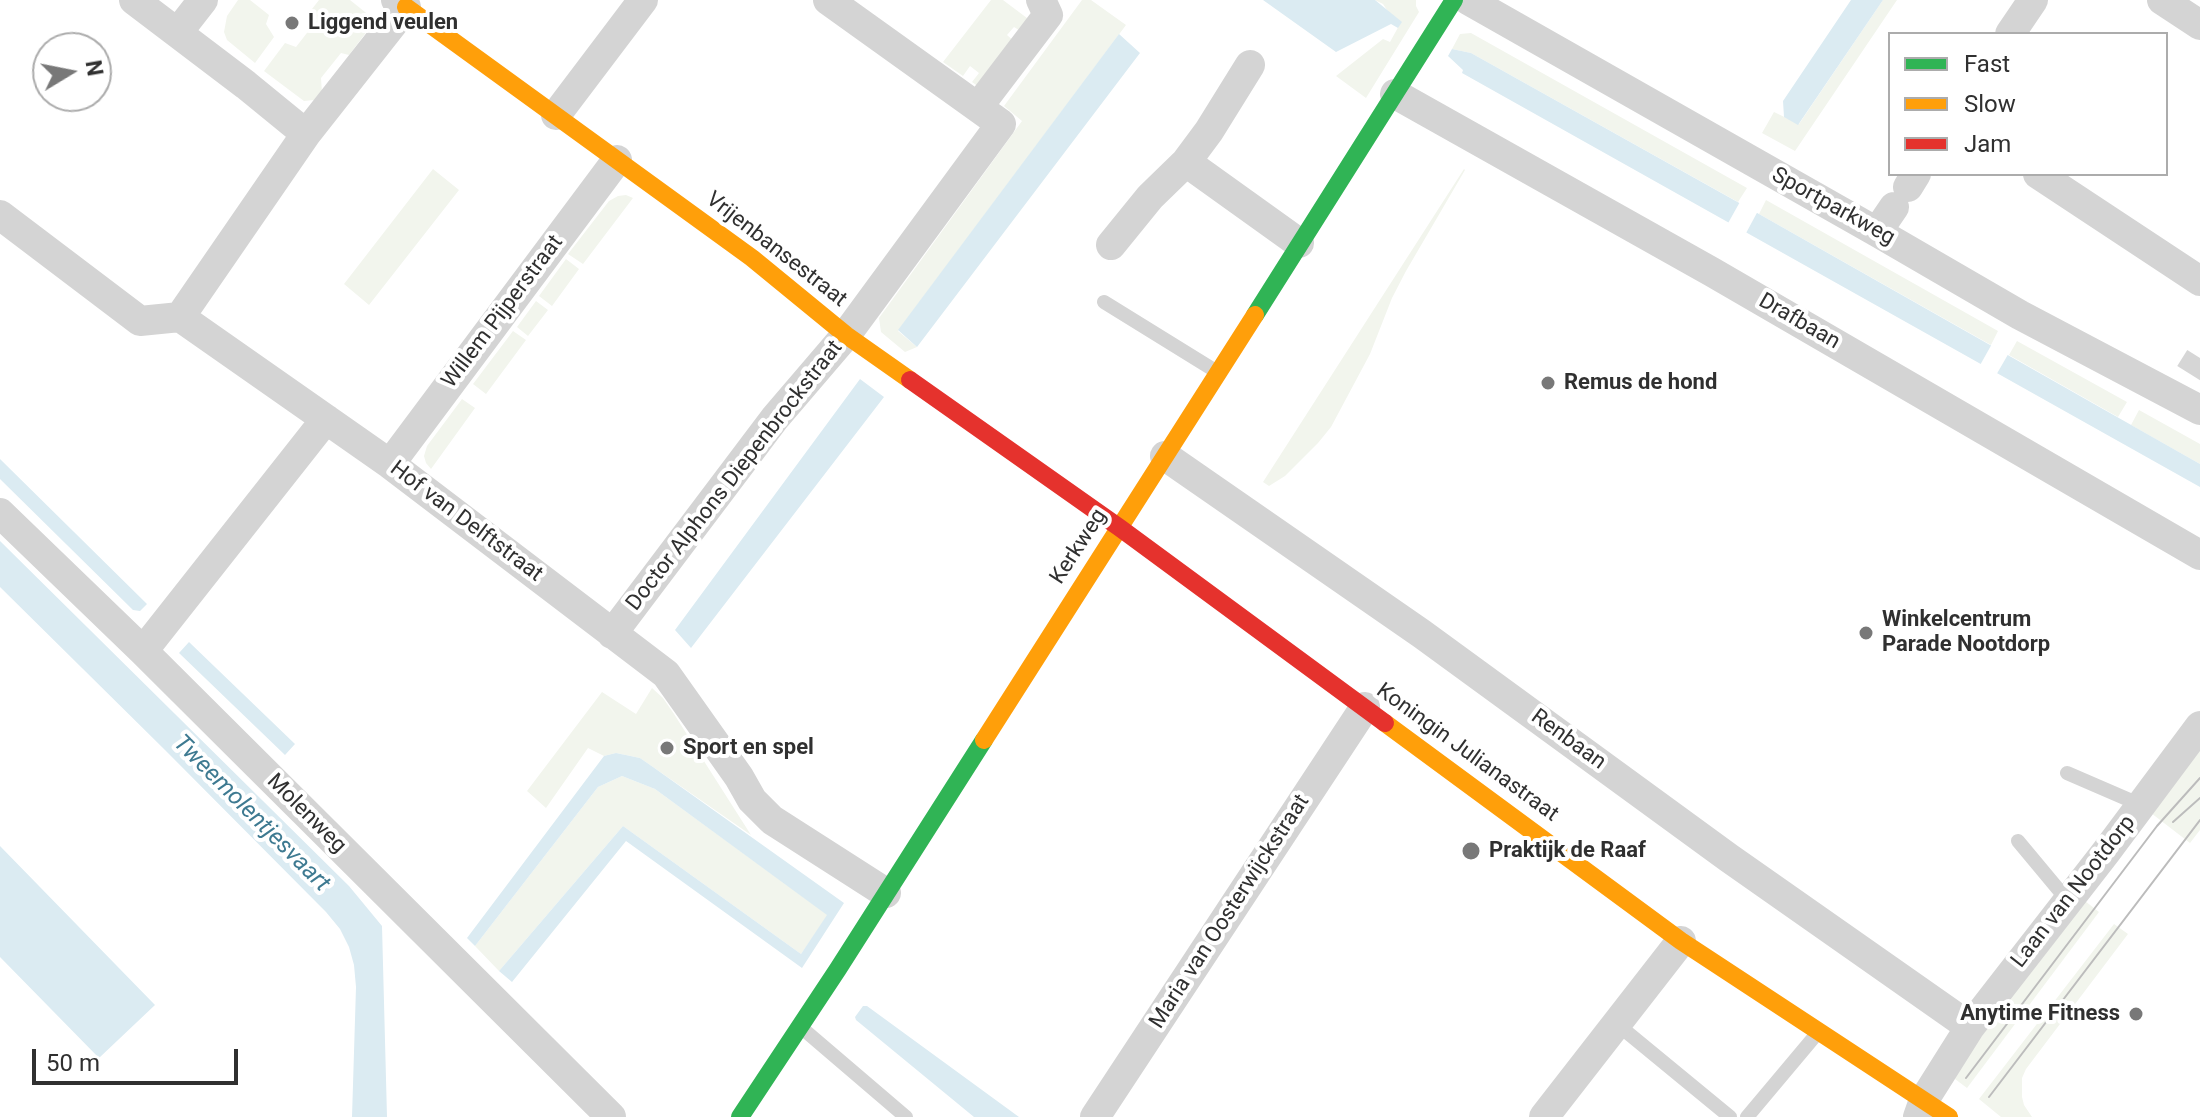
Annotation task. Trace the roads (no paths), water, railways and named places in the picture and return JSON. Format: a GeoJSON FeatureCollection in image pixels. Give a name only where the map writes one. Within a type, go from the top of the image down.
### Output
{"type":"FeatureCollection","features":[{"type":"Feature","properties":{"kind":"street"},"geometry":{"type":"LineString","coordinates":[[134,0],[306,134]]}},
{"type":"Feature","properties":{"kind":"street"},"geometry":{"type":"LineString","coordinates":[[178,32],[203,0]]}},
{"type":"Feature","properties":{"kind":"street"},"geometry":{"type":"LineString","coordinates":[[556,115],[643,0]]}},
{"type":"Feature","properties":{"kind":"street"},"geometry":{"type":"LineString","coordinates":[[828,0],[989,115]]}},
{"type":"Feature","properties":{"kind":"street","name":"Doctor Alphons Diepenbrockstraat"},"geometry":{"type":"LineString","coordinates":[[612,634],[775,418],[846,335],[989,115],[1048,15],[1041,0]]}},
{"type":"Feature","properties":{"kind":"street","name":"Kerkweg"},"geometry":{"type":"LineString","coordinates":[[740,1117],[1120,528],[1454,0]]}},
{"type":"Feature","properties":{"kind":"street","name":"Sportparkweg"},"geometry":{"type":"LineString","coordinates":[[1468,0],[1899,200],[2020,315],[2189,394]]}},
{"type":"Feature","properties":{"kind":"street"},"geometry":{"type":"LineString","coordinates":[[2011,32],[2033,0]]}},
{"type":"Feature","properties":{"kind":"street"},"geometry":{"type":"LineString","coordinates":[[2162,0],[2200,25]]}},
{"type":"Feature","properties":{"kind":"street"},"geometry":{"type":"LineString","coordinates":[[0,215],[140,321],[180,317],[306,134],[401,4]]}},
{"type":"Feature","properties":{"kind":"street","name":"Vrijenbansestraat"},"geometry":{"type":"LineString","coordinates":[[401,4],[752,258],[846,335],[1120,528]]}},
{"type":"Feature","properties":{"kind":"street"},"geometry":{"type":"LineString","coordinates":[[1111,245],[1150,197],[1186,162],[1250,65]]}},
{"type":"Feature","properties":{"kind":"street","name":"Drafbaan"},"geometry":{"type":"LineString","coordinates":[[1395,94],[1712,272],[2200,555]]}},
{"type":"Feature","properties":{"kind":"street","name":"Willem Pijperstraat"},"geometry":{"type":"LineString","coordinates":[[390,464],[617,160]]}},
{"type":"Feature","properties":{"kind":"street"},"geometry":{"type":"LineString","coordinates":[[1186,162],[1299,243]]}},
{"type":"Feature","properties":{"kind":"street"},"geometry":{"type":"LineString","coordinates":[[2041,176],[2200,281]]}},
{"type":"Feature","properties":{"kind":"street","name":"Hof van Delftstraat"},"geometry":{"type":"LineString","coordinates":[[180,317],[390,464],[666,674],[752,800],[772,820],[886,893]]}},
{"type":"Feature","properties":{"kind":"street"},"geometry":{"type":"LineString","coordinates":[[143,651],[326,419]]}},
{"type":"Feature","properties":{"kind":"street","name":"Renbaan"},"geometry":{"type":"LineString","coordinates":[[1165,456],[1422,634],[1729,858],[1970,1027]]}},
{"type":"Feature","properties":{"kind":"street","name":"Molenweg"},"geometry":{"type":"LineString","coordinates":[[0,513],[611,1117]]}},
{"type":"Feature","properties":{"kind":"street","name":"Koningin Julianastraat"},"geometry":{"type":"LineString","coordinates":[[1120,528],[1681,941],[1818,1032],[1921,1108],[1949,1117]]}},
{"type":"Feature","properties":{"kind":"street","name":"Maria van Oosterwijckstraat"},"geometry":{"type":"LineString","coordinates":[[1102,1114],[1365,707]]}},
{"type":"Feature","properties":{"kind":"street","name":"Laan van Nootdorp"},"geometry":{"type":"LineString","coordinates":[[1921,1108],[1970,1027],[2200,726]]}},
{"type":"Feature","properties":{"kind":"street"},"geometry":{"type":"LineString","coordinates":[[1544,1117],[1681,941]]}},
{"type":"Feature","properties":{"kind":"lane"},"geometry":{"type":"LineString","coordinates":[[1104,302],[1218,373]]}},
{"type":"Feature","properties":{"kind":"lane"},"geometry":{"type":"LineString","coordinates":[[2067,773],[2141,805]]}},
{"type":"Feature","properties":{"kind":"lane"},"geometry":{"type":"LineString","coordinates":[[2018,841],[2068,901]]}},
{"type":"Feature","properties":{"kind":"lane"},"geometry":{"type":"LineString","coordinates":[[1617,1024],[1730,1117]]}},
{"type":"Feature","properties":{"kind":"lane"},"geometry":{"type":"LineString","coordinates":[[800,1026],[906,1117]]}},
{"type":"Feature","properties":{"kind":"lane"},"geometry":{"type":"LineString","coordinates":[[1747,1117],[1818,1032]]}},
{"type":"Feature","properties":{"kind":"water"},"geometry":{"type":"Polygon","coordinates":[[[1263,0],[1375,0],[1402,22],[1398,28],[1391,24],[1336,52],[1263,0]]]}},
{"type":"Feature","properties":{"kind":"water"},"geometry":{"type":"Polygon","coordinates":[[[1851,0],[1883,0],[1798,125],[1784,117],[1783,101],[1851,0]]]}},
{"type":"Feature","properties":{"kind":"water"},"geometry":{"type":"Polygon","coordinates":[[[1119,34],[1140,53],[917,347],[898,330],[1119,34]]]}},
{"type":"Feature","properties":{"kind":"water"},"geometry":{"type":"Polygon","coordinates":[[[1452,49],[1471,53],[2200,464],[2200,487],[1462,73],[1463,70],[1448,56],[1452,49]]]}},
{"type":"Feature","properties":{"kind":"water"},"geometry":{"type":"Polygon","coordinates":[[[860,379],[884,397],[691,648],[675,630],[860,379]]]}},
{"type":"Feature","properties":{"kind":"water"},"geometry":{"type":"Polygon","coordinates":[[[0,459],[147,604],[140,611],[133,610],[0,479],[0,459]]]}},
{"type":"Feature","properties":{"kind":"water","name":"Tweemolentjesvaart"},"geometry":{"type":"Polygon","coordinates":[[[0,541],[349,886],[382,926],[387,1117],[352,1117],[356,987],[354,965],[340,929],[0,587],[0,541]]]}},
{"type":"Feature","properties":{"kind":"water"},"geometry":{"type":"Polygon","coordinates":[[[189,642],[295,744],[285,755],[179,653],[189,642]]]}},
{"type":"Feature","properties":{"kind":"water"},"geometry":{"type":"Polygon","coordinates":[[[616,753],[640,758],[844,903],[802,968],[626,841],[512,982],[499,971],[623,826],[801,954],[827,915],[655,789],[622,776],[598,787],[475,946],[467,938],[604,756],[616,753]]]}},
{"type":"Feature","properties":{"kind":"water"},"geometry":{"type":"Polygon","coordinates":[[[0,846],[155,1005],[99,1058],[0,957],[0,846]]]}},
{"type":"Feature","properties":{"kind":"water"},"geometry":{"type":"Polygon","coordinates":[[[863,1006],[1019,1117],[974,1117],[856,1020],[863,1006]]]}},
{"type":"Feature","properties":{"kind":"tunnel"},"geometry":{"type":"LineString","coordinates":[[2190,374],[2200,358]]}},
{"type":"Feature","properties":{"kind":"tram line"},"geometry":{"type":"LineString","coordinates":[[1966,1078],[2157,826],[2200,778]]}},
{"type":"Feature","properties":{"kind":"tram line"},"geometry":{"type":"LineString","coordinates":[[2173,822],[2200,798]]}},
{"type":"Feature","properties":{"kind":"tram line"},"geometry":{"type":"LineString","coordinates":[[1989,1097],[2200,820]]}},
{"type":"Feature","properties":{"kind":"place","name":"Liggend veulen"},"geometry":{"type":"Point","coordinates":[292,23]}},
{"type":"Feature","properties":{"kind":"place","name":"Remus de hond"},"geometry":{"type":"Point","coordinates":[1548,383]}},
{"type":"Feature","properties":{"kind":"place","name":"Winkelcentrum Parade Nootdorp"},"geometry":{"type":"Point","coordinates":[1866,633]}},
{"type":"Feature","properties":{"kind":"place","name":"Sport en spel"},"geometry":{"type":"Point","coordinates":[667,748]}},
{"type":"Feature","properties":{"kind":"place","name":"Praktijk de Raaf"},"geometry":{"type":"Point","coordinates":[1471,851]}},
{"type":"Feature","properties":{"kind":"place","name":"Anytime Fitness"},"geometry":{"type":"Point","coordinates":[2136,1014]}}]}
